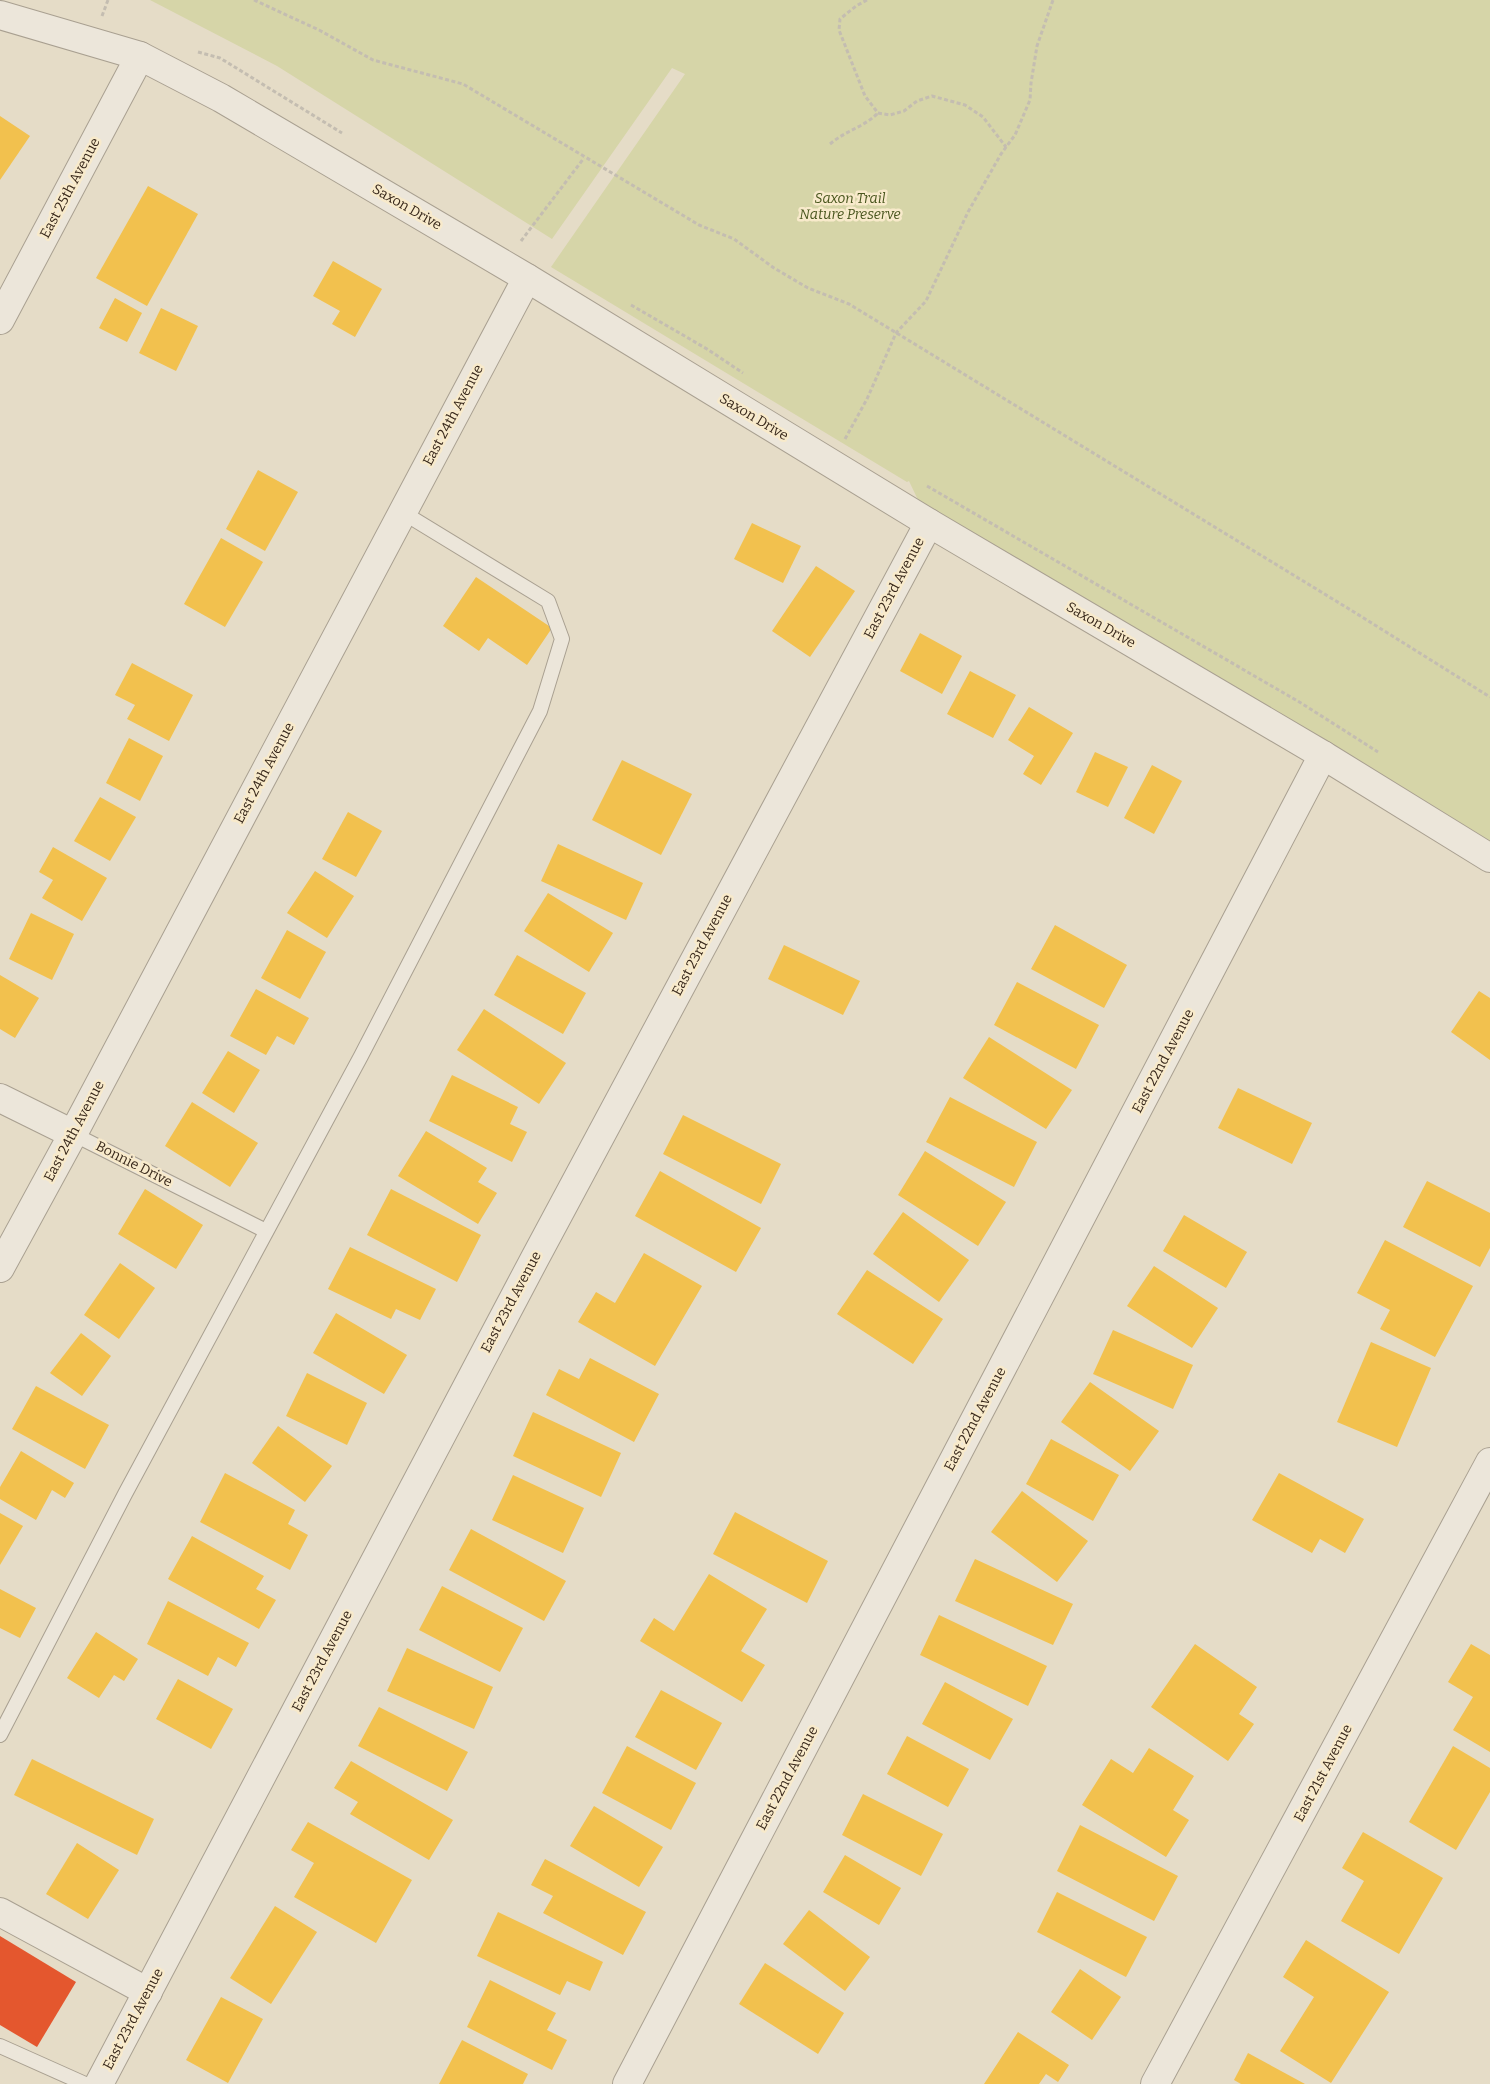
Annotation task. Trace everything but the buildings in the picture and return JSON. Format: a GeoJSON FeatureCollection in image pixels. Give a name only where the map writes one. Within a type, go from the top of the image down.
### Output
{"type":"FeatureCollection","features":[{"type":"Feature","properties":{"kind":"street","name":"Saxon Drive"},"geometry":{"type":"LineString","coordinates":[[0,15],[140,56],[222,98],[526,278],[929,524],[1323,755],[1490,858]]}},
{"type":"Feature","properties":{"kind":"street","name":"East 25th Avenue"},"geometry":{"type":"LineString","coordinates":[[0,320],[140,56]]}},
{"type":"Feature","properties":{"kind":"street","name":"East 24th Avenue"},"geometry":{"type":"LineString","coordinates":[[0,1268],[74,1134],[526,278]]}},
{"type":"Feature","properties":{"kind":"street","name":"East 23rd Avenue"},"geometry":{"type":"LineString","coordinates":[[99,2084],[538,1251],[929,524]]}},
{"type":"Feature","properties":{"kind":"street","name":"East 22nd Avenue"},"geometry":{"type":"LineString","coordinates":[[627,2084],[1323,755]]}},
{"type":"Feature","properties":{"kind":"street","name":"Bonnie Drive"},"geometry":{"type":"LineString","coordinates":[[0,1098],[74,1134]]}},
{"type":"Feature","properties":{"kind":"street","name":"East 21st Avenue"},"geometry":{"type":"LineString","coordinates":[[1155,2084],[1490,1462]]}},
{"type":"Feature","properties":{"kind":"street"},"geometry":{"type":"LineString","coordinates":[[0,1912],[148,1992]]}},
{"type":"Feature","properties":{"kind":"lane"},"geometry":{"type":"LineString","coordinates":[[0,1735],[125,1494],[365,1047],[540,711],[562,639],[548,601],[402,512]]}},
{"type":"Feature","properties":{"kind":"lane","name":"Bonnie Drive"},"geometry":{"type":"LineString","coordinates":[[74,1134],[266,1231]]}},
{"type":"Feature","properties":{"kind":"lane"},"geometry":{"type":"LineString","coordinates":[[0,2046],[85,2084]]}},
{"type":"Feature","properties":{"kind":"path"},"geometry":{"type":"LineString","coordinates":[[100,20],[108,0]]}},
{"type":"Feature","properties":{"kind":"path"},"geometry":{"type":"LineString","coordinates":[[254,0],[319,30],[373,60],[463,84],[699,225],[734,239],[774,268],[808,288],[850,304],[1490,697]]}},
{"type":"Feature","properties":{"kind":"path"},"geometry":{"type":"LineString","coordinates":[[867,0],[840,19],[840,30],[866,96],[878,113],[890,115],[904,111],[917,101],[932,96],[966,105],[983,117],[1006,147]]}},
{"type":"Feature","properties":{"kind":"path"},"geometry":{"type":"LineString","coordinates":[[844,442],[867,399],[896,333],[926,301],[968,212],[1015,135],[1030,100],[1030,83],[1037,46],[1053,0]]}},
{"type":"Feature","properties":{"kind":"path"},"geometry":{"type":"LineString","coordinates":[[830,144],[851,130],[867,124],[878,113]]}},
{"type":"Feature","properties":{"kind":"path"},"geometry":{"type":"LineString","coordinates":[[519,245],[584,158]]}},
{"type":"Feature","properties":{"kind":"green space","name":"Saxon Trail Nature Preserve"},"geometry":{"type":"Polygon","coordinates":[[[150,0],[1490,0],[1490,858],[929,523],[909,481],[907,482],[551,267],[685,74],[672,68],[552,239],[277,66],[150,0]]]}}]}
